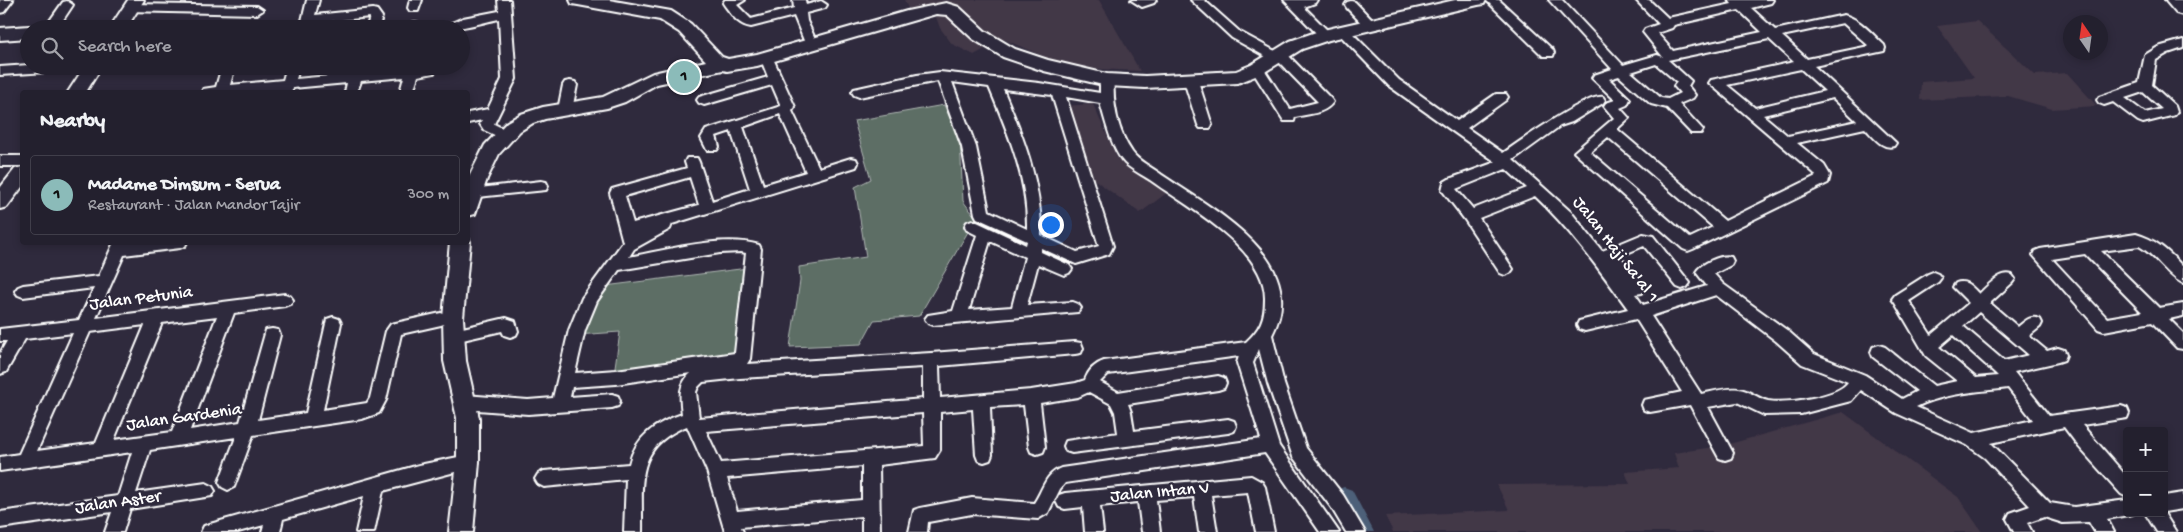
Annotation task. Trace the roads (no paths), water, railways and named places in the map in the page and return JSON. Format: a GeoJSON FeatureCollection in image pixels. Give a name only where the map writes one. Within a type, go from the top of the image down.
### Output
{"type":"FeatureCollection","features":[{"type":"Feature","properties":{"kind":"highway"},"geometry":{"type":"LineString","coordinates":[[2174,0],[2183,9]]}},
{"type":"Feature","properties":{"kind":"main road"},"geometry":{"type":"LineString","coordinates":[[578,0],[665,15],[685,28],[722,64]]}},
{"type":"Feature","properties":{"kind":"main road"},"geometry":{"type":"LineString","coordinates":[[470,202],[485,158],[504,134],[534,116],[607,102],[663,77],[722,64],[736,65],[761,59],[913,14],[946,8],[961,17],[989,42],[1044,65],[1107,80],[1191,81],[1238,77],[1257,69],[1277,55],[1324,34],[1470,1]]}},
{"type":"Feature","properties":{"kind":"main road"},"geometry":{"type":"LineString","coordinates":[[119,20],[133,4]]}},
{"type":"Feature","properties":{"kind":"main road"},"geometry":{"type":"LineString","coordinates":[[0,34],[20,33]]}},
{"type":"Feature","properties":{"kind":"main road"},"geometry":{"type":"LineString","coordinates":[[78,90],[88,75]]}},
{"type":"Feature","properties":{"kind":"main road"},"geometry":{"type":"LineString","coordinates":[[0,202],[20,177]]}},
{"type":"Feature","properties":{"kind":"main road"},"geometry":{"type":"LineString","coordinates":[[460,245],[454,300],[447,328],[468,418],[468,462],[461,532]]}},
{"type":"Feature","properties":{"kind":"street"},"geometry":{"type":"LineString","coordinates":[[0,9],[7,0]]}},
{"type":"Feature","properties":{"kind":"street"},"geometry":{"type":"LineString","coordinates":[[308,20],[313,0]]}},
{"type":"Feature","properties":{"kind":"street"},"geometry":{"type":"LineString","coordinates":[[504,0],[509,79],[487,124],[489,128],[504,134]]}},
{"type":"Feature","properties":{"kind":"street"},"geometry":{"type":"LineString","coordinates":[[739,0],[729,3],[745,22],[751,23],[799,5],[821,5]]}},
{"type":"Feature","properties":{"kind":"street"},"geometry":{"type":"LineString","coordinates":[[1137,0],[1142,3],[1150,0]]}},
{"type":"Feature","properties":{"kind":"street"},"geometry":{"type":"LineString","coordinates":[[1197,0],[1236,34],[1277,55],[1326,102],[1320,107],[1288,116],[1257,69]]}},
{"type":"Feature","properties":{"kind":"street"},"geometry":{"type":"LineString","coordinates":[[1292,3],[1311,0]]}},
{"type":"Feature","properties":{"kind":"street"},"geometry":{"type":"LineString","coordinates":[[1492,0],[1548,53]]}},
{"type":"Feature","properties":{"kind":"street"},"geometry":{"type":"LineString","coordinates":[[1555,0],[1621,71],[1656,101],[1663,104],[1670,103],[1688,95],[1681,86],[1684,81],[1660,60],[1621,71],[1598,79],[1624,100],[1612,106],[1622,118],[1581,152],[1688,245],[1823,179],[1821,172],[1716,83],[1879,48],[1846,19],[1670,56],[1649,32],[1668,27],[1642,0]]}},
{"type":"Feature","properties":{"kind":"street"},"geometry":{"type":"LineString","coordinates":[[1665,22],[1738,2],[1767,0]]}},
{"type":"Feature","properties":{"kind":"street"},"geometry":{"type":"LineString","coordinates":[[1738,2],[1889,143]]}},
{"type":"Feature","properties":{"kind":"street"},"geometry":{"type":"LineString","coordinates":[[1292,3],[1324,34]]}},
{"type":"Feature","properties":{"kind":"street"},"geometry":{"type":"LineString","coordinates":[[133,4],[257,10]]}},
{"type":"Feature","properties":{"kind":"street"},"geometry":{"type":"LineString","coordinates":[[56,20],[67,5]]}},
{"type":"Feature","properties":{"kind":"street"},"geometry":{"type":"LineString","coordinates":[[799,5],[801,21],[811,43]]}},
{"type":"Feature","properties":{"kind":"street"},"geometry":{"type":"LineString","coordinates":[[1351,5],[1369,24]]}},
{"type":"Feature","properties":{"kind":"street"},"geometry":{"type":"LineString","coordinates":[[331,20],[373,13],[376,17],[375,20]]}},
{"type":"Feature","properties":{"kind":"street"},"geometry":{"type":"LineString","coordinates":[[470,21],[504,14]]}},
{"type":"Feature","properties":{"kind":"street","name":"Jalan Haji Sa'al 1"},"geometry":{"type":"LineString","coordinates":[[1342,30],[1394,83],[1462,124],[1509,161],[1605,256],[1695,399],[1725,453]]}},
{"type":"Feature","properties":{"kind":"street"},"geometry":{"type":"LineString","coordinates":[[2145,86],[2158,96],[2170,109],[2170,112],[2147,118],[2140,117],[2111,99],[2145,86],[2148,78],[2147,70],[2150,58],[2163,50],[2183,44]]}},
{"type":"Feature","properties":{"kind":"street"},"geometry":{"type":"LineString","coordinates":[[761,59],[782,110],[814,173]]}},
{"type":"Feature","properties":{"kind":"street"},"geometry":{"type":"LineString","coordinates":[[0,71],[20,70]]}},
{"type":"Feature","properties":{"kind":"street"},"geometry":{"type":"LineString","coordinates":[[218,90],[225,75]]}},
{"type":"Feature","properties":{"kind":"street"},"geometry":{"type":"LineString","coordinates":[[287,89],[291,75]]}},
{"type":"Feature","properties":{"kind":"street"},"geometry":{"type":"LineString","coordinates":[[264,90],[287,89],[345,75]]}},
{"type":"Feature","properties":{"kind":"street"},"geometry":{"type":"LineString","coordinates":[[352,90],[357,75]]}},
{"type":"Feature","properties":{"kind":"street"},"geometry":{"type":"LineString","coordinates":[[408,90],[409,75]]}},
{"type":"Feature","properties":{"kind":"street"},"geometry":{"type":"LineString","coordinates":[[859,92],[937,77],[976,80],[1106,99]]}},
{"type":"Feature","properties":{"kind":"street"},"geometry":{"type":"LineString","coordinates":[[937,77],[947,90],[969,147],[981,212],[984,216],[1034,246],[1064,269]]}},
{"type":"Feature","properties":{"kind":"street"},"geometry":{"type":"LineString","coordinates":[[704,100],[771,80]]}},
{"type":"Feature","properties":{"kind":"street"},"geometry":{"type":"LineString","coordinates":[[1107,80],[1106,99],[1115,131],[1127,157],[1227,227],[1246,242],[1262,262],[1273,291],[1271,322],[1264,335],[1250,348],[1245,363],[1270,445],[1286,471],[1330,532]]}},
{"type":"Feature","properties":{"kind":"street"},"geometry":{"type":"LineString","coordinates":[[1191,81],[1205,125]]}},
{"type":"Feature","properties":{"kind":"street"},"geometry":{"type":"LineString","coordinates":[[994,84],[1017,138],[1029,187],[1035,228],[1034,246],[1018,312]]}},
{"type":"Feature","properties":{"kind":"street"},"geometry":{"type":"LineString","coordinates":[[565,110],[570,85]]}},
{"type":"Feature","properties":{"kind":"street"},"geometry":{"type":"LineString","coordinates":[[959,317],[979,229],[1076,258],[1104,250],[1106,246],[1057,91]]}},
{"type":"Feature","properties":{"kind":"street"},"geometry":{"type":"LineString","coordinates":[[1753,113],[1835,93]]}},
{"type":"Feature","properties":{"kind":"street"},"geometry":{"type":"LineString","coordinates":[[1462,124],[1501,97]]}},
{"type":"Feature","properties":{"kind":"street"},"geometry":{"type":"LineString","coordinates":[[1505,269],[1470,216],[1449,190],[1449,186],[1509,161],[1563,128],[1567,120],[1598,100]]}},
{"type":"Feature","properties":{"kind":"street"},"geometry":{"type":"LineString","coordinates":[[1670,103],[1696,130]]}},
{"type":"Feature","properties":{"kind":"street"},"geometry":{"type":"LineString","coordinates":[[712,147],[708,138],[711,133],[782,110]]}},
{"type":"Feature","properties":{"kind":"street"},"geometry":{"type":"LineString","coordinates":[[470,118],[492,113]]}},
{"type":"Feature","properties":{"kind":"street"},"geometry":{"type":"LineString","coordinates":[[1786,141],[1868,123]]}},
{"type":"Feature","properties":{"kind":"street"},"geometry":{"type":"LineString","coordinates":[[736,126],[758,191]]}},
{"type":"Feature","properties":{"kind":"street"},"geometry":{"type":"LineString","coordinates":[[1609,130],[1724,228]]}},
{"type":"Feature","properties":{"kind":"street"},"geometry":{"type":"LineString","coordinates":[[0,161],[20,161]]}},
{"type":"Feature","properties":{"kind":"street"},"geometry":{"type":"LineString","coordinates":[[628,237],[652,233],[676,217],[708,206],[851,163]]}},
{"type":"Feature","properties":{"kind":"street"},"geometry":{"type":"LineString","coordinates":[[560,404],[582,312],[613,265],[628,237],[617,193],[693,166],[708,206]]}},
{"type":"Feature","properties":{"kind":"street"},"geometry":{"type":"LineString","coordinates":[[470,202],[541,186]]}},
{"type":"Feature","properties":{"kind":"street"},"geometry":{"type":"LineString","coordinates":[[1470,216],[1538,189]]}},
{"type":"Feature","properties":{"kind":"street"},"geometry":{"type":"LineString","coordinates":[[1638,289],[1605,256],[1643,240],[1648,240],[1682,283]]}},
{"type":"Feature","properties":{"kind":"street"},"geometry":{"type":"LineString","coordinates":[[2183,277],[2154,248],[2144,241],[2136,240],[2040,255],[2104,326],[2183,310]]}},
{"type":"Feature","properties":{"kind":"street"},"geometry":{"type":"LineString","coordinates":[[24,460],[120,246],[135,245]]}},
{"type":"Feature","properties":{"kind":"street"},"geometry":{"type":"LineString","coordinates":[[565,382],[649,373],[742,359],[754,249],[741,246],[720,247],[613,265]]}},
{"type":"Feature","properties":{"kind":"street"},"geometry":{"type":"LineString","coordinates":[[2088,247],[2183,343]]}},
{"type":"Feature","properties":{"kind":"street"},"geometry":{"type":"LineString","coordinates":[[1726,261],[1704,272],[1718,288],[1782,336],[1808,359],[1859,380],[1902,408],[1974,440],[1991,453],[2044,509],[2053,514],[2064,516],[2123,508]]}},
{"type":"Feature","properties":{"kind":"street"},"geometry":{"type":"LineString","coordinates":[[1934,278],[1900,299],[1936,355],[1974,386]]}},
{"type":"Feature","properties":{"kind":"street"},"geometry":{"type":"LineString","coordinates":[[1930,346],[2007,279]]}},
{"type":"Feature","properties":{"kind":"street"},"geometry":{"type":"LineString","coordinates":[[23,291],[105,281]]}},
{"type":"Feature","properties":{"kind":"street"},"geometry":{"type":"LineString","coordinates":[[1585,325],[1641,314],[1718,288]]}},
{"type":"Feature","properties":{"kind":"street"},"geometry":{"type":"LineString","coordinates":[[1902,408],[1916,397],[1974,386],[2051,356],[2018,336],[1981,302],[1961,288]]}},
{"type":"Feature","properties":{"kind":"street","name":"Jalan Petunia"},"geometry":{"type":"LineString","coordinates":[[2,335],[156,318],[285,300]]}},
{"type":"Feature","properties":{"kind":"street"},"geometry":{"type":"LineString","coordinates":[[178,438],[228,308]]}},
{"type":"Feature","properties":{"kind":"street"},"geometry":{"type":"LineString","coordinates":[[933,319],[1073,308]]}},
{"type":"Feature","properties":{"kind":"street"},"geometry":{"type":"LineString","coordinates":[[102,450],[156,318]]}},
{"type":"Feature","properties":{"kind":"street"},"geometry":{"type":"LineString","coordinates":[[313,420],[332,323]]}},
{"type":"Feature","properties":{"kind":"street"},"geometry":{"type":"LineString","coordinates":[[2018,336],[2034,323]]}},
{"type":"Feature","properties":{"kind":"street"},"geometry":{"type":"LineString","coordinates":[[447,328],[506,324],[509,325],[510,331]]}},
{"type":"Feature","properties":{"kind":"street"},"geometry":{"type":"LineString","coordinates":[[1953,326],[2006,374],[2046,424]]}},
{"type":"Feature","properties":{"kind":"street","name":"Jalan Gardenia"},"geometry":{"type":"LineString","coordinates":[[0,464],[362,412],[373,408],[378,400],[394,331],[447,328]]}},
{"type":"Feature","properties":{"kind":"street"},"geometry":{"type":"LineString","coordinates":[[0,367],[20,333]]}},
{"type":"Feature","properties":{"kind":"street"},"geometry":{"type":"LineString","coordinates":[[228,482],[247,429],[272,335]]}},
{"type":"Feature","properties":{"kind":"street"},"geometry":{"type":"LineString","coordinates":[[1264,335],[1276,384],[1299,452],[1337,501],[1356,532]]}},
{"type":"Feature","properties":{"kind":"street"},"geometry":{"type":"LineString","coordinates":[[871,506],[732,526],[716,472],[694,421],[688,392],[691,382],[700,376],[740,371],[931,360],[1075,348]]}},
{"type":"Feature","properties":{"kind":"street"},"geometry":{"type":"LineString","coordinates":[[1218,383],[1117,399],[1097,390],[1092,384],[1093,378],[1104,368],[1250,348]]}},
{"type":"Feature","properties":{"kind":"street"},"geometry":{"type":"LineString","coordinates":[[1879,352],[1931,393]]}},
{"type":"Feature","properties":{"kind":"street"},"geometry":{"type":"LineString","coordinates":[[716,472],[925,454],[932,450],[931,360]]}},
{"type":"Feature","properties":{"kind":"street"},"geometry":{"type":"LineString","coordinates":[[1650,405],[1734,394],[1742,396],[1764,408],[1801,407],[1845,396],[1850,393],[1859,380]]}},
{"type":"Feature","properties":{"kind":"street"},"geometry":{"type":"LineString","coordinates":[[633,532],[636,471],[645,445],[665,428],[694,421],[1031,397],[1078,390],[1092,384]]}},
{"type":"Feature","properties":{"kind":"street"},"geometry":{"type":"LineString","coordinates":[[1031,397],[1037,447]]}},
{"type":"Feature","properties":{"kind":"street"},"geometry":{"type":"LineString","coordinates":[[1117,399],[1123,412],[1127,440]]}},
{"type":"Feature","properties":{"kind":"street"},"geometry":{"type":"LineString","coordinates":[[465,402],[528,406],[612,400]]}},
{"type":"Feature","properties":{"kind":"street"},"geometry":{"type":"LineString","coordinates":[[981,401],[984,456]]}},
{"type":"Feature","properties":{"kind":"street"},"geometry":{"type":"LineString","coordinates":[[1974,440],[2068,419],[2121,413]]}},
{"type":"Feature","properties":{"kind":"street"},"geometry":{"type":"LineString","coordinates":[[2068,419],[2085,442],[2123,485]]}},
{"type":"Feature","properties":{"kind":"street"},"geometry":{"type":"LineString","coordinates":[[1072,446],[1228,426]]}},
{"type":"Feature","properties":{"kind":"street"},"geometry":{"type":"LineString","coordinates":[[114,532],[122,503],[144,444]]}},
{"type":"Feature","properties":{"kind":"street"},"geometry":{"type":"LineString","coordinates":[[918,532],[920,516],[927,513],[972,506],[1038,511],[1055,480],[1061,476],[1270,445]]}},
{"type":"Feature","properties":{"kind":"street"},"geometry":{"type":"LineString","coordinates":[[870,459],[871,532]]}},
{"type":"Feature","properties":{"kind":"street"},"geometry":{"type":"LineString","coordinates":[[210,532],[419,473],[468,462]]}},
{"type":"Feature","properties":{"kind":"street"},"geometry":{"type":"LineString","coordinates":[[544,479],[636,471]]}},
{"type":"Feature","properties":{"kind":"street","name":"Jalan Intan V"},"geometry":{"type":"LineString","coordinates":[[1065,501],[1254,485],[1265,532]]}},
{"type":"Feature","properties":{"kind":"street"},"geometry":{"type":"LineString","coordinates":[[365,532],[374,486]]}},
{"type":"Feature","properties":{"kind":"street"},"geometry":{"type":"LineString","coordinates":[[1202,490],[1208,532]]}},
{"type":"Feature","properties":{"kind":"street","name":"Jalan Aster"},"geometry":{"type":"LineString","coordinates":[[0,520],[206,491]]}},
{"type":"Feature","properties":{"kind":"street"},"geometry":{"type":"LineString","coordinates":[[1146,494],[1151,532]]}},
{"type":"Feature","properties":{"kind":"street"},"geometry":{"type":"LineString","coordinates":[[1091,499],[1094,532]]}},
{"type":"Feature","properties":{"kind":"street"},"geometry":{"type":"LineString","coordinates":[[2168,503],[2183,501]]}},
{"type":"Feature","properties":{"kind":"street"},"geometry":{"type":"LineString","coordinates":[[2024,532],[2016,519],[2044,509]]}},
{"type":"Feature","properties":{"kind":"street"},"geometry":{"type":"LineString","coordinates":[[2092,512],[2105,532]]}},
{"type":"Feature","properties":{"kind":"street"},"geometry":{"type":"LineString","coordinates":[[272,532],[275,514]]}},
{"type":"Feature","properties":{"kind":"street"},"geometry":{"type":"LineString","coordinates":[[2157,517],[2167,532]]}},
{"type":"Feature","properties":{"kind":"waterway"},"geometry":{"type":"LineString","coordinates":[[1344,497],[1363,532]]}},
{"type":"Feature","properties":{"kind":"place","name":"Madame Dimsum - Serua"},"geometry":{"type":"Point","coordinates":[684,77]}}]}
